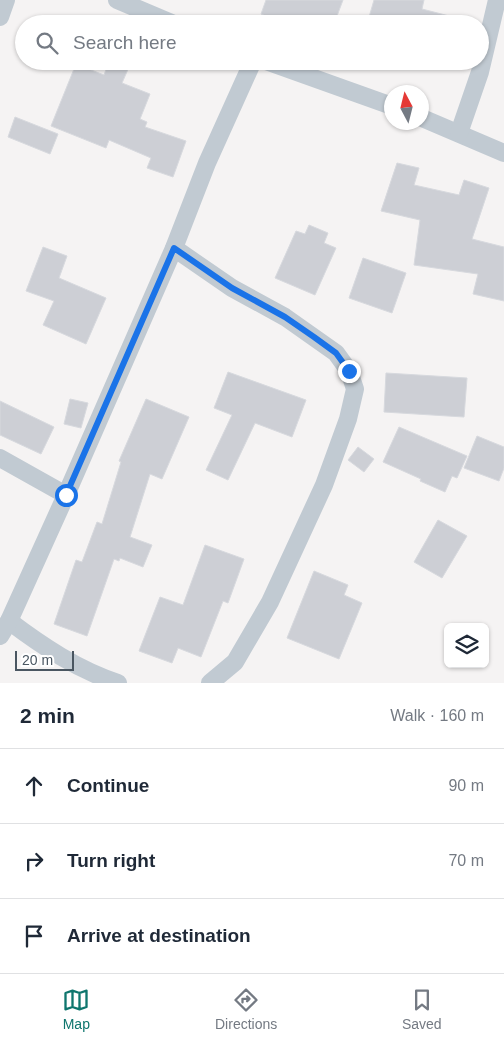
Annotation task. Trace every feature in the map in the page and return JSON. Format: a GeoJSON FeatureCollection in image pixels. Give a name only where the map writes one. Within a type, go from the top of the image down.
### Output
{"type":"FeatureCollection","features":[{"type":"Feature","properties":{"kind":"street"},"geometry":{"type":"LineString","coordinates":[[0,17],[6,0]]}},
{"type":"Feature","properties":{"kind":"street"},"geometry":{"type":"LineString","coordinates":[[117,0],[153,15]]}},
{"type":"Feature","properties":{"kind":"street"},"geometry":{"type":"LineString","coordinates":[[489,34],[497,0]]}},
{"type":"Feature","properties":{"kind":"street"},"geometry":{"type":"LineString","coordinates":[[118,683],[103,678],[30,638],[4,628],[66,495],[174,248],[207,162],[249,70]]}},
{"type":"Feature","properties":{"kind":"street"},"geometry":{"type":"LineString","coordinates":[[291,70],[384,103]]}},
{"type":"Feature","properties":{"kind":"street"},"geometry":{"type":"LineString","coordinates":[[459,133],[480,70]]}},
{"type":"Feature","properties":{"kind":"street"},"geometry":{"type":"LineString","coordinates":[[429,121],[504,153]]}},
{"type":"Feature","properties":{"kind":"street"},"geometry":{"type":"LineString","coordinates":[[174,248],[232,288],[285,317],[336,353],[349,371],[355,389],[348,419],[324,485],[270,602],[235,662],[210,683]]}},
{"type":"Feature","properties":{"kind":"street"},"geometry":{"type":"LineString","coordinates":[[0,458],[66,495]]}},
{"type":"Feature","properties":{"kind":"building"},"geometry":{"type":"Polygon","coordinates":[[[266,0],[343,0],[337,15],[261,14],[266,0]]]}},
{"type":"Feature","properties":{"kind":"building"},"geometry":{"type":"Polygon","coordinates":[[[374,0],[424,0],[422,9],[445,15],[370,15],[374,0]]]}},
{"type":"Feature","properties":{"kind":"building"},"geometry":{"type":"Polygon","coordinates":[[[74,70],[91,70],[104,75],[106,70],[128,70],[122,83],[150,94],[140,119],[147,122],[145,127],[186,141],[173,177],[147,168],[151,158],[109,140],[106,148],[51,126],[74,70]]]}},
{"type":"Feature","properties":{"kind":"building"},"geometry":{"type":"Polygon","coordinates":[[[15,117],[58,134],[50,154],[8,137],[15,117]]]}},
{"type":"Feature","properties":{"kind":"building"},"geometry":{"type":"Polygon","coordinates":[[[397,163],[419,168],[414,185],[459,195],[464,180],[489,188],[472,239],[504,247],[504,301],[473,294],[478,274],[414,265],[420,220],[381,211],[397,163]]]}},
{"type":"Feature","properties":{"kind":"building"},"geometry":{"type":"Polygon","coordinates":[[[309,225],[328,233],[324,243],[336,248],[315,295],[275,278],[296,231],[305,234],[309,225]]]}},
{"type":"Feature","properties":{"kind":"building"},"geometry":{"type":"Polygon","coordinates":[[[43,247],[67,256],[59,278],[106,298],[86,344],[43,325],[54,301],[26,291],[43,247]]]}},
{"type":"Feature","properties":{"kind":"building"},"geometry":{"type":"Polygon","coordinates":[[[363,258],[406,273],[392,313],[349,298],[363,258]]]}},
{"type":"Feature","properties":{"kind":"building"},"geometry":{"type":"Polygon","coordinates":[[[228,372],[306,400],[292,437],[255,423],[228,480],[206,470],[232,415],[214,408],[228,372]]]}},
{"type":"Feature","properties":{"kind":"building"},"geometry":{"type":"Polygon","coordinates":[[[386,373],[467,378],[464,417],[384,412],[386,373]]]}},
{"type":"Feature","properties":{"kind":"building"},"geometry":{"type":"Polygon","coordinates":[[[70,399],[88,403],[81,428],[64,424],[70,399]]]}},
{"type":"Feature","properties":{"kind":"building"},"geometry":{"type":"Polygon","coordinates":[[[146,399],[189,417],[162,479],[150,474],[130,537],[152,545],[143,567],[120,558],[119,561],[114,559],[87,636],[54,624],[76,560],[82,562],[97,522],[102,524],[121,462],[119,461],[146,399]]]}},
{"type":"Feature","properties":{"kind":"building"},"geometry":{"type":"Polygon","coordinates":[[[0,401],[54,427],[41,454],[0,435],[0,401]]]}},
{"type":"Feature","properties":{"kind":"building"},"geometry":{"type":"Polygon","coordinates":[[[399,427],[467,456],[457,478],[452,476],[445,492],[383,462],[399,427]]]}},
{"type":"Feature","properties":{"kind":"building"},"geometry":{"type":"Polygon","coordinates":[[[477,436],[504,447],[504,468],[499,481],[464,468],[477,436]]]}},
{"type":"Feature","properties":{"kind":"building"},"geometry":{"type":"Polygon","coordinates":[[[358,447],[374,459],[364,472],[348,460],[358,447]]]}},
{"type":"Feature","properties":{"kind":"building"},"geometry":{"type":"Polygon","coordinates":[[[438,520],[467,536],[442,578],[414,562],[438,520]]]}},
{"type":"Feature","properties":{"kind":"building"},"geometry":{"type":"Polygon","coordinates":[[[205,545],[244,559],[228,603],[223,601],[201,657],[178,648],[172,663],[139,651],[160,597],[183,605],[205,545]]]}},
{"type":"Feature","properties":{"kind":"building"},"geometry":{"type":"Polygon","coordinates":[[[314,571],[348,585],[344,595],[362,603],[339,659],[287,638],[314,571]]]}},
{"type":"Feature","properties":{"kind":"route"},"geometry":{"type":"LineString","coordinates":[[66,495],[174,248],[232,288],[285,317],[314,337],[336,353],[349,371]]}}]}
